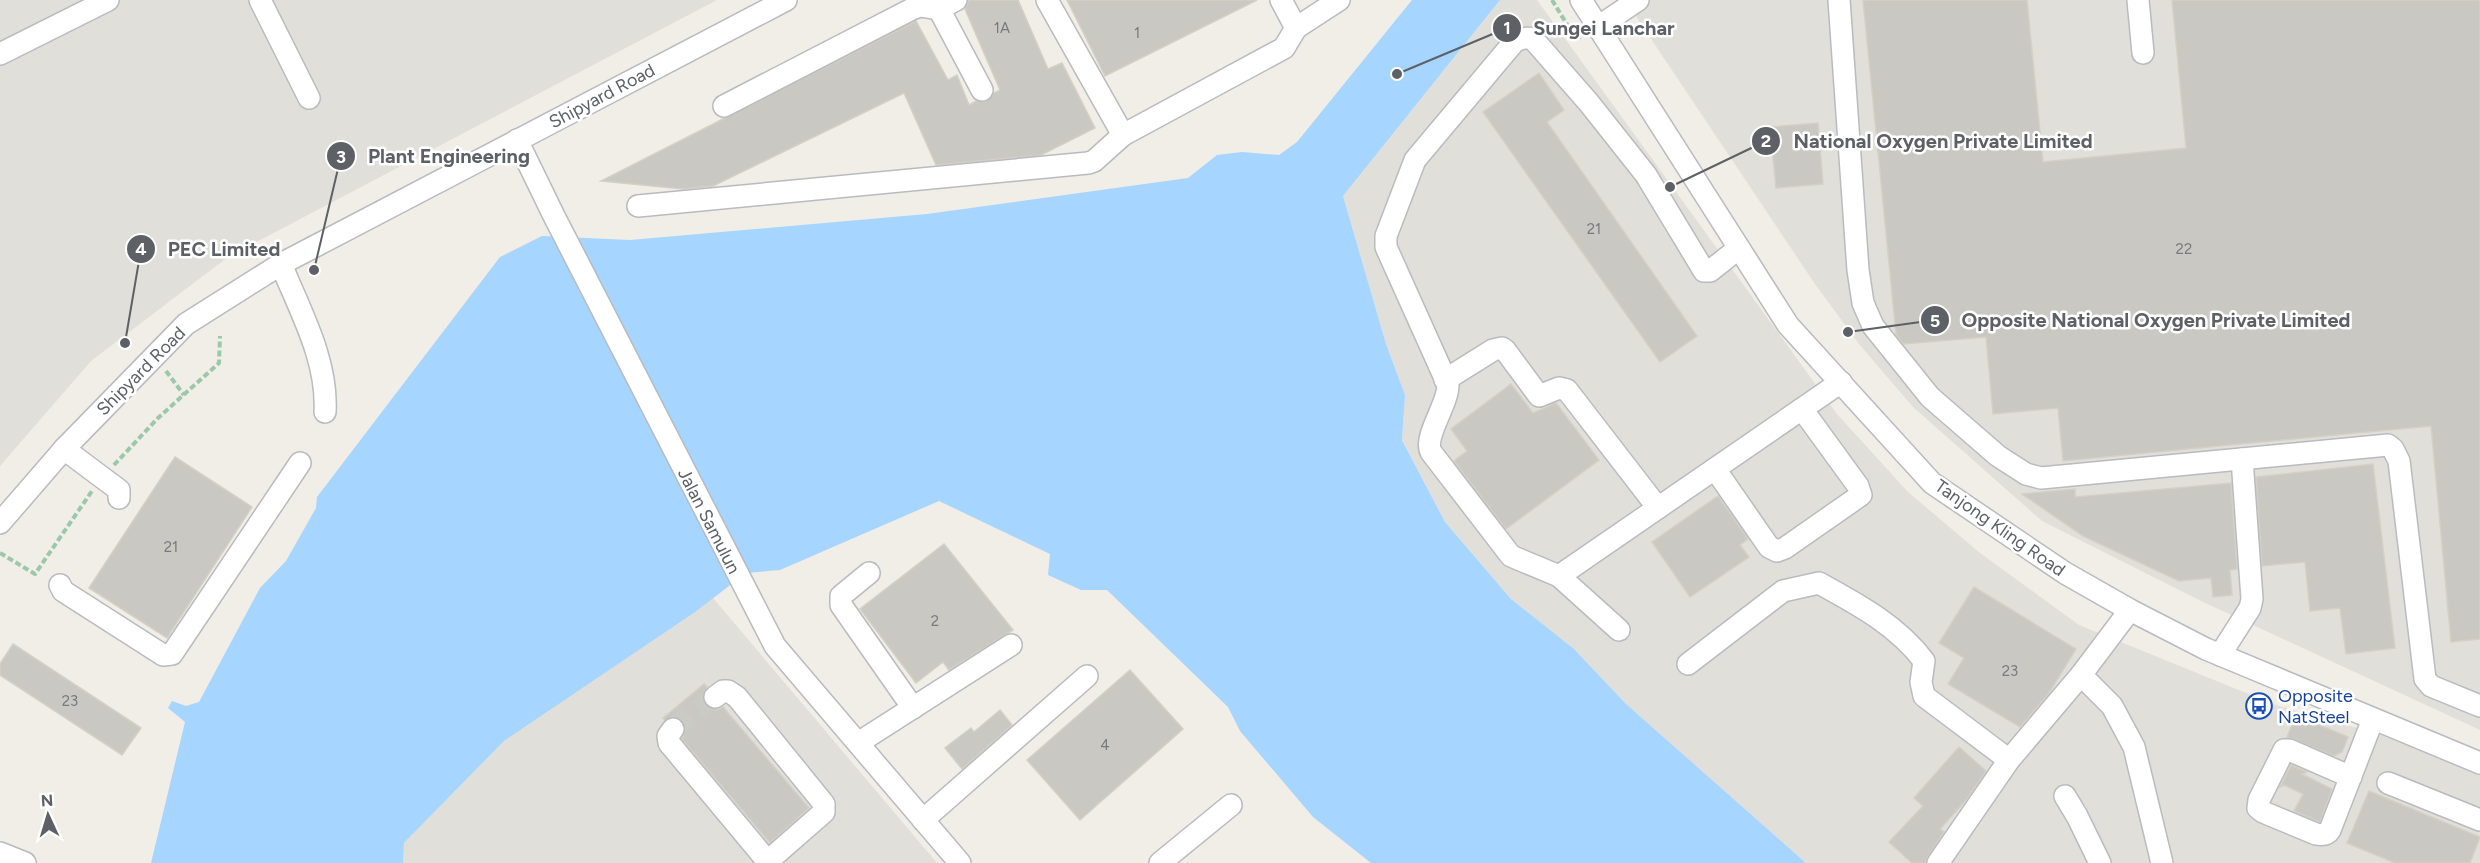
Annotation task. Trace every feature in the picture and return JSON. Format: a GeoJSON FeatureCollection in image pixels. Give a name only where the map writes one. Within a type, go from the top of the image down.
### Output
{"type":"FeatureCollection","features":[{"type":"Feature","properties":{"kind":"street"},"geometry":{"type":"LineString","coordinates":[[0,54],[76,7],[108,0]]}},
{"type":"Feature","properties":{"kind":"street"},"geometry":{"type":"LineString","coordinates":[[260,0],[309,98]]}},
{"type":"Feature","properties":{"kind":"street","name":"Shipyard Road"},"geometry":{"type":"LineString","coordinates":[[0,523],[64,449],[186,324],[281,264],[786,0]]}},
{"type":"Feature","properties":{"kind":"street"},"geometry":{"type":"LineString","coordinates":[[1047,0],[1123,135]]}},
{"type":"Feature","properties":{"kind":"street"},"geometry":{"type":"LineString","coordinates":[[1281,0],[1296,28]]}},
{"type":"Feature","properties":{"kind":"street"},"geometry":{"type":"LineString","coordinates":[[638,206],[1083,165],[1094,161],[1123,135],[1284,48],[1296,28],[1339,0]]}},
{"type":"Feature","properties":{"kind":"street","name":"Tanjong Kling Road"},"geometry":{"type":"LineString","coordinates":[[1581,0],[1788,325],[1932,483],[2065,573],[2130,610],[2220,655],[2480,763]]}},
{"type":"Feature","properties":{"kind":"street"},"geometry":{"type":"LineString","coordinates":[[1599,27],[1638,0]]}},
{"type":"Feature","properties":{"kind":"street"},"geometry":{"type":"LineString","coordinates":[[1839,0],[1858,270],[1863,303],[1873,326],[1930,398],[1998,456],[2026,474],[2041,478],[2388,445],[2393,449],[2399,461],[2425,679],[2431,686],[2480,706]]}},
{"type":"Feature","properties":{"kind":"street"},"geometry":{"type":"LineString","coordinates":[[2138,0],[2143,53]]}},
{"type":"Feature","properties":{"kind":"street"},"geometry":{"type":"LineString","coordinates":[[724,106],[912,9],[920,6],[947,4],[982,90]]}},
{"type":"Feature","properties":{"kind":"street"},"geometry":{"type":"LineString","coordinates":[[1619,630],[1559,576],[1511,556],[1431,452],[1429,442],[1447,399],[1448,385],[1386,247],[1386,236],[1415,160],[1514,42],[1523,38],[1533,39],[1589,103],[1646,175],[1704,271],[1710,271],[1739,248]]}},
{"type":"Feature","properties":{"kind":"street","name":"Jalan Samulun"},"geometry":{"type":"LineString","coordinates":[[517,140],[774,646],[960,863]]}},
{"type":"Feature","properties":{"kind":"street"},"geometry":{"type":"LineString","coordinates":[[281,264],[319,356],[326,399],[325,412]]}},
{"type":"Feature","properties":{"kind":"street"},"geometry":{"type":"LineString","coordinates":[[1445,380],[1493,350],[1498,348],[1505,350],[1539,396],[1559,388],[1567,390],[1658,508]]}},
{"type":"Feature","properties":{"kind":"street"},"geometry":{"type":"LineString","coordinates":[[1559,576],[1841,382]]}},
{"type":"Feature","properties":{"kind":"street"},"geometry":{"type":"LineString","coordinates":[[1715,469],[1769,547],[1777,551],[1785,548],[1861,495],[1858,486],[1803,409]]}},
{"type":"Feature","properties":{"kind":"street"},"geometry":{"type":"LineString","coordinates":[[64,449],[119,490],[119,498]]}},
{"type":"Feature","properties":{"kind":"street"},"geometry":{"type":"LineString","coordinates":[[2220,655],[2250,608],[2252,600],[2242,459]]}},
{"type":"Feature","properties":{"kind":"street"},"geometry":{"type":"LineString","coordinates":[[60,585],[63,591],[162,654],[172,654],[300,463]]}},
{"type":"Feature","properties":{"kind":"street"},"geometry":{"type":"LineString","coordinates":[[869,573],[841,596],[841,605],[913,708]]}},
{"type":"Feature","properties":{"kind":"street"},"geometry":{"type":"LineString","coordinates":[[1688,664],[1783,591],[1819,583],[1873,613],[1914,648],[1924,661],[1921,682],[1924,696],[2009,760]]}},
{"type":"Feature","properties":{"kind":"street"},"geometry":{"type":"LineString","coordinates":[[1938,863],[2009,760],[2081,675],[2130,610]]}},
{"type":"Feature","properties":{"kind":"street"},"geometry":{"type":"LineString","coordinates":[[858,743],[1011,645]]}},
{"type":"Feature","properties":{"kind":"street"},"geometry":{"type":"LineString","coordinates":[[2081,675],[2112,706],[2134,747],[2162,863]]}},
{"type":"Feature","properties":{"kind":"street"},"geometry":{"type":"LineString","coordinates":[[923,820],[1087,676]]}},
{"type":"Feature","properties":{"kind":"street"},"geometry":{"type":"LineString","coordinates":[[674,729],[668,736],[669,743],[768,862],[824,812],[824,804],[737,697],[723,691],[715,698]]}},
{"type":"Feature","properties":{"kind":"street"},"geometry":{"type":"LineString","coordinates":[[2351,777],[2289,750],[2284,750],[2259,800],[2258,808],[2316,834],[2326,834],[2330,830],[2351,777],[2373,719]]}},
{"type":"Feature","properties":{"kind":"street"},"geometry":{"type":"LineString","coordinates":[[2388,783],[2480,820]]}},
{"type":"Feature","properties":{"kind":"street"},"geometry":{"type":"LineString","coordinates":[[2065,796],[2100,863]]}},
{"type":"Feature","properties":{"kind":"street"},"geometry":{"type":"LineString","coordinates":[[1160,863],[1231,805]]}},
{"type":"Feature","properties":{"kind":"street"},"geometry":{"type":"LineString","coordinates":[[0,853],[25,863]]}},
{"type":"Feature","properties":{"kind":"path"},"geometry":{"type":"LineString","coordinates":[[154,356],[184,395]]}},
{"type":"Feature","properties":{"kind":"shaded area"},"geometry":{"type":"Polygon","coordinates":[[[0,0],[717,0],[228,257],[91,361],[0,466],[0,0]]]}},
{"type":"Feature","properties":{"kind":"shaded area"},"geometry":{"type":"Polygon","coordinates":[[[1500,0],[1537,0],[1837,414],[1908,492],[1980,553],[2079,625],[2278,706],[2379,734],[2480,775],[2480,863],[1806,863],[1626,704],[1574,649],[1511,599],[1445,522],[1402,439],[1405,395],[1386,344],[1343,196],[1500,0]]]}},
{"type":"Feature","properties":{"kind":"shaded area"},"geometry":{"type":"Polygon","coordinates":[[[1625,0],[2480,0],[2480,730],[2201,601],[2042,521],[1913,407],[1859,344],[1815,284],[1625,0]]]}},
{"type":"Feature","properties":{"kind":"shaded area"},"geometry":{"type":"Polygon","coordinates":[[[713,598],[937,863],[403,863],[404,843],[504,741],[713,598]]]}},
{"type":"Feature","properties":{"kind":"water"},"geometry":{"type":"Polygon","coordinates":[[[1412,0],[1500,0],[1343,196],[1386,344],[1405,395],[1402,440],[1445,522],[1511,599],[1574,649],[1626,704],[1806,863],[1371,863],[1313,817],[1240,731],[1228,707],[1107,590],[1081,590],[1048,575],[1050,554],[939,501],[780,570],[746,573],[695,612],[504,741],[404,843],[403,863],[151,863],[185,722],[168,708],[172,701],[186,706],[199,702],[260,588],[286,561],[316,508],[317,497],[500,257],[542,236],[630,240],[927,214],[1188,178],[1217,155],[1242,152],[1279,155],[1297,142],[1412,0]]]}},
{"type":"Feature","properties":{"kind":"building"},"geometry":{"type":"Polygon","coordinates":[[[969,0],[1018,0],[1048,69],[1062,63],[1095,128],[1041,155],[936,165],[904,93],[713,186],[683,189],[601,181],[916,21],[948,80],[957,75],[969,105],[976,101],[987,101],[1000,90],[965,9],[969,0]]]}},
{"type":"Feature","properties":{"kind":"building"},"geometry":{"type":"Polygon","coordinates":[[[1067,0],[1257,0],[1105,76],[1067,0]]]}},
{"type":"Feature","properties":{"kind":"building"},"geometry":{"type":"Polygon","coordinates":[[[1863,0],[2027,0],[2043,162],[2186,148],[2172,0],[2480,0],[2480,639],[2451,642],[2431,426],[2063,461],[2058,408],[1993,414],[1986,337],[1904,344],[1896,334],[1863,0]]]}},
{"type":"Feature","properties":{"kind":"building"},"geometry":{"type":"Polygon","coordinates":[[[1539,73],[1564,110],[1547,122],[1697,336],[1660,362],[1483,112],[1539,73]]]}},
{"type":"Feature","properties":{"kind":"building"},"geometry":{"type":"Polygon","coordinates":[[[1818,123],[1823,184],[1776,188],[1770,127],[1818,123]]]}},
{"type":"Feature","properties":{"kind":"building"},"geometry":{"type":"Polygon","coordinates":[[[1511,384],[1533,413],[1556,403],[1599,460],[1506,529],[1454,461],[1467,451],[1451,429],[1511,384]]]}},
{"type":"Feature","properties":{"kind":"building"},"geometry":{"type":"Polygon","coordinates":[[[175,457],[252,507],[167,638],[89,588],[175,457]]]}},
{"type":"Feature","properties":{"kind":"building"},"geometry":{"type":"Polygon","coordinates":[[[2373,464],[2395,648],[2346,654],[2340,608],[2310,611],[2305,562],[2262,566],[2256,477],[2373,464]]]}},
{"type":"Feature","properties":{"kind":"building"},"geometry":{"type":"Polygon","coordinates":[[[2231,483],[2237,569],[2230,570],[2232,595],[2213,597],[2211,578],[2179,581],[2083,536],[2022,494],[2075,489],[2075,497],[2231,483]]]}},
{"type":"Feature","properties":{"kind":"building"},"geometry":{"type":"Polygon","coordinates":[[[1718,496],[1748,539],[1740,545],[1749,557],[1690,597],[1652,542],[1718,496]]]}},
{"type":"Feature","properties":{"kind":"building"},"geometry":{"type":"Polygon","coordinates":[[[944,544],[1013,630],[949,670],[943,662],[916,683],[860,609],[944,544]]]}},
{"type":"Feature","properties":{"kind":"building"},"geometry":{"type":"Polygon","coordinates":[[[1974,587],[2076,649],[2049,693],[2020,727],[1948,684],[1964,658],[1939,643],[1974,587]]]}},
{"type":"Feature","properties":{"kind":"building"},"geometry":{"type":"Polygon","coordinates":[[[13,644],[141,728],[122,755],[0,675],[0,664],[13,644]]]}},
{"type":"Feature","properties":{"kind":"building"},"geometry":{"type":"Polygon","coordinates":[[[1130,670],[1183,729],[1080,820],[1027,760],[1130,670]]]}},
{"type":"Feature","properties":{"kind":"building"},"geometry":{"type":"Polygon","coordinates":[[[704,684],[707,687],[702,698],[705,705],[716,710],[723,707],[809,808],[770,843],[682,739],[686,730],[681,719],[674,716],[665,720],[663,718],[704,684]]]}},
{"type":"Feature","properties":{"kind":"building"},"geometry":{"type":"Polygon","coordinates":[[[1000,710],[1012,725],[962,769],[945,748],[971,728],[974,732],[1000,710]]]}},
{"type":"Feature","properties":{"kind":"building"},"geometry":{"type":"Polygon","coordinates":[[[2296,715],[2348,737],[2342,752],[2334,756],[2287,737],[2296,715]]]}},
{"type":"Feature","properties":{"kind":"building"},"geometry":{"type":"Polygon","coordinates":[[[1959,747],[1986,771],[1966,800],[1940,829],[1944,832],[1925,863],[1912,863],[1889,842],[1923,806],[1914,798],[1959,747]]]}},
{"type":"Feature","properties":{"kind":"building"},"geometry":{"type":"Polygon","coordinates":[[[2291,765],[2307,772],[2302,774],[2332,789],[2320,822],[2294,811],[2303,794],[2284,785],[2280,787],[2291,765]]]}},
{"type":"Feature","properties":{"kind":"building"},"geometry":{"type":"Polygon","coordinates":[[[2369,791],[2480,837],[2470,863],[2395,863],[2347,843],[2369,791]]]}},
{"type":"Feature","properties":{"kind":"tunnel"},"geometry":{"type":"LineString","coordinates":[[673,729],[715,697]]}},
{"type":"Feature","properties":{"kind":"place","name":"Sungei Lanchar"},"geometry":{"type":"Point","coordinates":[1397,74]}},
{"type":"Feature","properties":{"kind":"place","name":"National Oxygen Private Limited"},"geometry":{"type":"Point","coordinates":[1670,187]}},
{"type":"Feature","properties":{"kind":"place","name":"Plant Engineering"},"geometry":{"type":"Point","coordinates":[314,270]}},
{"type":"Feature","properties":{"kind":"place","name":"Opposite National Oxygen Private Limited"},"geometry":{"type":"Point","coordinates":[1848,332]}},
{"type":"Feature","properties":{"kind":"place","name":"PEC Limited"},"geometry":{"type":"Point","coordinates":[125,343]}},
{"type":"Feature","properties":{"kind":"place","name":"Opposite NatSteel"},"geometry":{"type":"Point","coordinates":[2259,706]}}]}
